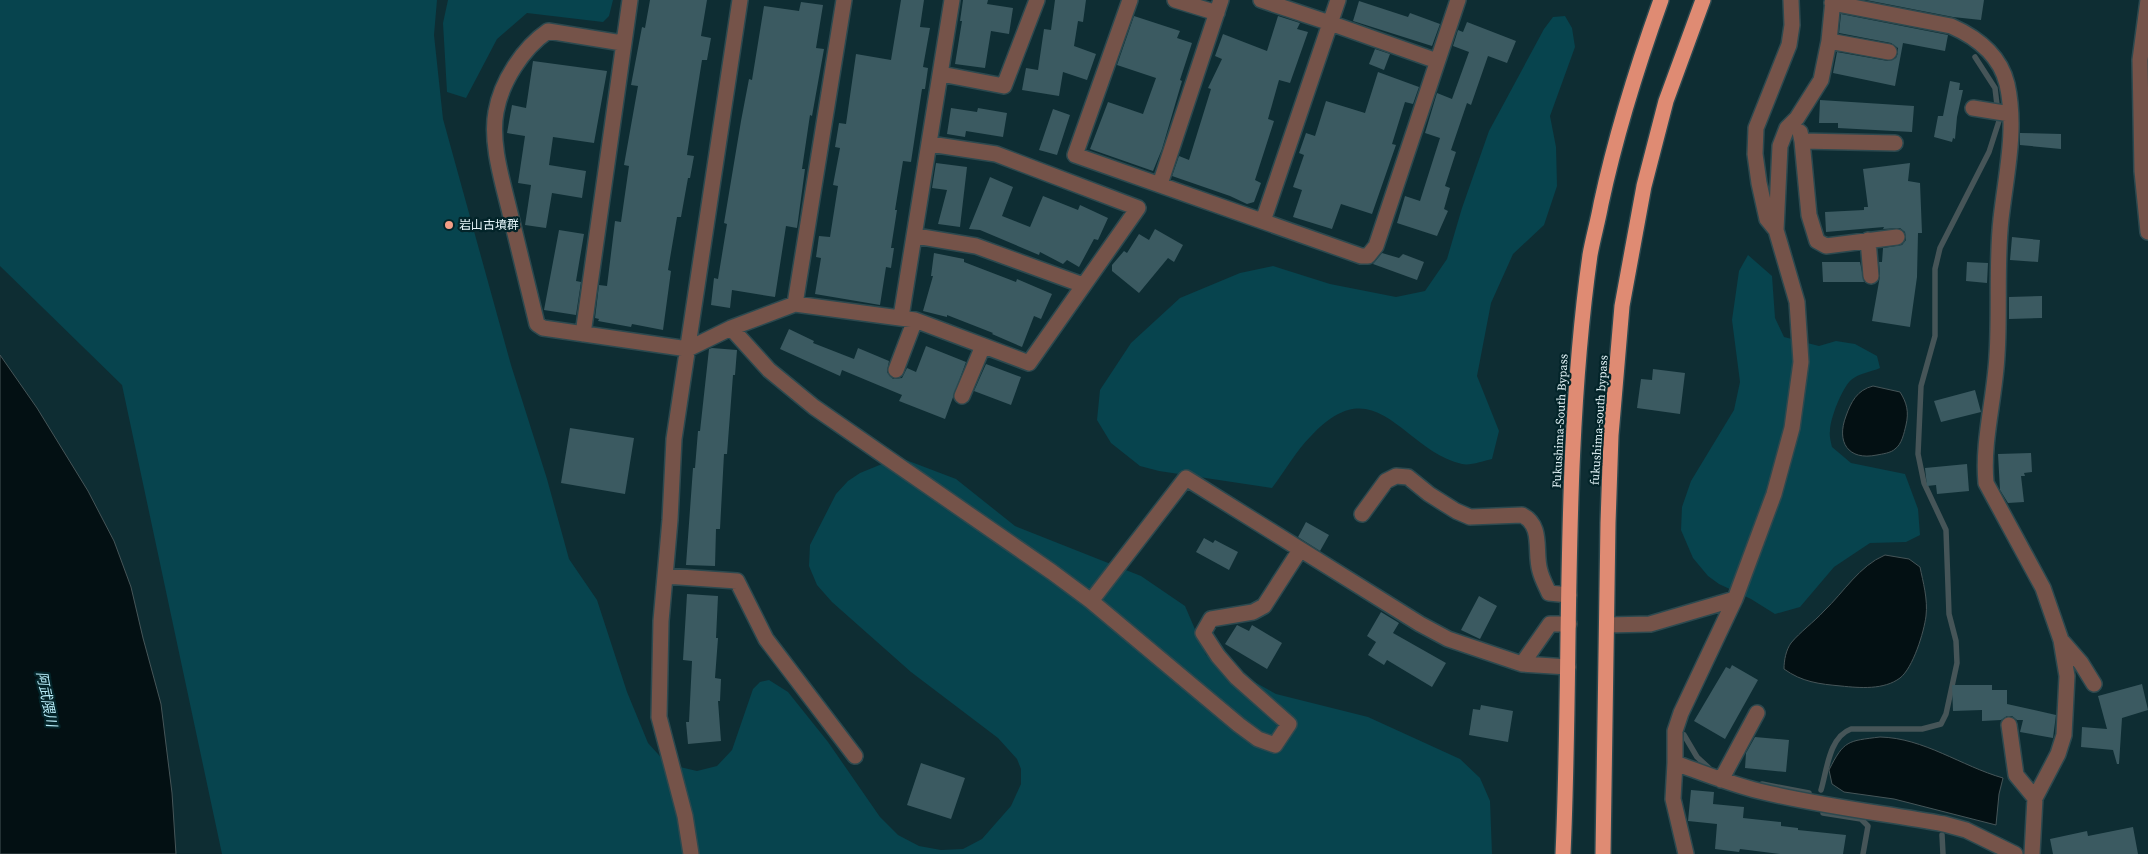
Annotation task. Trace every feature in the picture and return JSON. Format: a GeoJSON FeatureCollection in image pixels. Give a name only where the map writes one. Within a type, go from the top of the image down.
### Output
{"type":"FeatureCollection","features":[{"type":"Feature","properties":{"kind":"highway","name":"Fukushima-South Bypass"},"geometry":{"type":"LineString","coordinates":[[1563,854],[1572,450],[1579,352],[1591,253],[1609,166],[1634,76],[1661,0]]}},
{"type":"Feature","properties":{"kind":"highway","name":"fukushima-south bypass"},"geometry":{"type":"LineString","coordinates":[[1603,854],[1611,435],[1622,306],[1644,186],[1666,101],[1703,0]]}},
{"type":"Feature","properties":{"kind":"street"},"geometry":{"type":"LineString","coordinates":[[583,334],[622,42],[630,0]]}},
{"type":"Feature","properties":{"kind":"street"},"geometry":{"type":"LineString","coordinates":[[691,854],[685,816],[659,717],[658,686],[674,439],[740,0]]}},
{"type":"Feature","properties":{"kind":"street"},"geometry":{"type":"LineString","coordinates":[[795,304],[844,0]]}},
{"type":"Feature","properties":{"kind":"street"},"geometry":{"type":"LineString","coordinates":[[896,370],[908,319],[916,236],[952,0]]}},
{"type":"Feature","properties":{"kind":"street"},"geometry":{"type":"LineString","coordinates":[[942,74],[1004,86],[1037,0]]}},
{"type":"Feature","properties":{"kind":"street"},"geometry":{"type":"LineString","coordinates":[[1130,0],[1075,155],[1361,256],[1368,256],[1376,246],[1458,0]]}},
{"type":"Feature","properties":{"kind":"street"},"geometry":{"type":"LineString","coordinates":[[1160,184],[1219,7],[1175,0]]}},
{"type":"Feature","properties":{"kind":"street"},"geometry":{"type":"LineString","coordinates":[[1261,0],[1330,22],[1437,61]]}},
{"type":"Feature","properties":{"kind":"street"},"geometry":{"type":"LineString","coordinates":[[1263,221],[1338,0]]}},
{"type":"Feature","properties":{"kind":"street"},"geometry":{"type":"LineString","coordinates":[[1776,230],[1767,219],[1759,182],[1755,154],[1756,128],[1790,45],[1792,25],[1791,0]]}},
{"type":"Feature","properties":{"kind":"street"},"geometry":{"type":"LineString","coordinates":[[2148,0],[2140,60],[2142,170],[2148,232]]}},
{"type":"Feature","properties":{"kind":"street"},"geometry":{"type":"LineString","coordinates":[[1686,854],[1673,799],[1675,730],[1681,713],[1735,600],[1774,494],[1792,428],[1801,362],[1797,302],[1776,230],[1780,146],[1787,128],[1797,118],[1822,80],[1829,41],[1832,2],[1951,26],[1965,32],[1987,48],[1998,62],[2006,83],[2011,135],[2001,230],[1998,355],[1987,441],[1986,483],[2043,588],[2061,640],[2066,676],[2064,735],[2058,754],[2035,798],[2032,854]]}},
{"type":"Feature","properties":{"kind":"street"},"geometry":{"type":"LineString","coordinates":[[622,42],[548,31],[537,38],[516,64],[504,87],[495,113],[496,144],[500,174],[537,324],[543,328],[688,349],[731,328],[795,304],[908,319],[1029,363],[1138,208],[996,154],[930,144]]}},
{"type":"Feature","properties":{"kind":"street"},"geometry":{"type":"LineString","coordinates":[[1829,41],[1889,52]]}},
{"type":"Feature","properties":{"kind":"street"},"geometry":{"type":"LineString","coordinates":[[1973,108],[2010,114]]}},
{"type":"Feature","properties":{"kind":"street"},"geometry":{"type":"LineString","coordinates":[[1797,118],[1802,141],[1809,215],[1817,241],[1826,246],[1897,238]]}},
{"type":"Feature","properties":{"kind":"street"},"geometry":{"type":"LineString","coordinates":[[1802,141],[1895,143]]}},
{"type":"Feature","properties":{"kind":"street"},"geometry":{"type":"LineString","coordinates":[[916,236],[976,246],[1083,285]]}},
{"type":"Feature","properties":{"kind":"street"},"geometry":{"type":"LineString","coordinates":[[1868,240],[1871,276]]}},
{"type":"Feature","properties":{"kind":"street"},"geometry":{"type":"LineString","coordinates":[[731,328],[770,370],[814,407],[1091,601],[1239,725],[1258,739],[1274,745],[1289,724],[1237,678],[1218,656],[1203,633],[1211,619],[1252,612],[1264,606],[1300,550]]}},
{"type":"Feature","properties":{"kind":"street"},"geometry":{"type":"LineString","coordinates":[[962,396],[983,346]]}},
{"type":"Feature","properties":{"kind":"street"},"geometry":{"type":"LineString","coordinates":[[1362,514],[1386,482],[1396,476],[1408,477],[1429,494],[1456,511],[1470,516],[1522,514],[1530,518],[1537,533],[1539,570],[1549,593],[1569,595]]}},
{"type":"Feature","properties":{"kind":"street"},"geometry":{"type":"LineString","coordinates":[[1091,601],[1186,478],[1420,624],[1448,639],[1522,664],[1568,667]]}},
{"type":"Feature","properties":{"kind":"street"},"geometry":{"type":"LineString","coordinates":[[665,576],[737,581],[766,639],[855,756]]}},
{"type":"Feature","properties":{"kind":"street"},"geometry":{"type":"LineString","coordinates":[[1607,625],[1650,624],[1735,600]]}},
{"type":"Feature","properties":{"kind":"street"},"geometry":{"type":"LineString","coordinates":[[1522,664],[1550,624],[1569,624]]}},
{"type":"Feature","properties":{"kind":"street"},"geometry":{"type":"LineString","coordinates":[[2061,640],[2081,663],[2094,684]]}},
{"type":"Feature","properties":{"kind":"street"},"geometry":{"type":"LineString","coordinates":[[1721,780],[1757,713]]}},
{"type":"Feature","properties":{"kind":"street"},"geometry":{"type":"LineString","coordinates":[[2009,726],[2016,775],[2035,798]]}},
{"type":"Feature","properties":{"kind":"street"},"geometry":{"type":"LineString","coordinates":[[1675,763],[1721,780],[1759,791],[1944,824],[1966,830],[2015,854]]}},
{"type":"Feature","properties":{"kind":"shaded area"},"geometry":{"type":"Polygon","coordinates":[[[0,0],[437,0],[434,35],[443,119],[511,365],[547,479],[569,559],[597,600],[627,692],[648,743],[667,764],[697,771],[717,766],[732,750],[753,689],[760,682],[769,680],[788,692],[828,742],[880,817],[898,835],[919,846],[941,850],[963,849],[982,839],[1011,806],[1021,784],[1021,769],[1017,759],[998,738],[911,672],[832,602],[817,585],[809,566],[810,545],[836,494],[848,481],[860,473],[882,464],[906,460],[956,479],[1015,526],[1141,576],[1185,606],[1206,655],[1276,694],[1368,717],[1460,759],[1480,778],[1490,801],[1492,854],[222,854],[122,385],[0,266],[0,0]]]}},
{"type":"Feature","properties":{"kind":"shaded area"},"geometry":{"type":"Polygon","coordinates":[[[448,0],[613,0],[609,16],[603,22],[527,13],[497,39],[466,98],[447,92],[443,23],[448,0]]]}},
{"type":"Feature","properties":{"kind":"shaded area"},"geometry":{"type":"Polygon","coordinates":[[[1565,16],[1572,28],[1575,47],[1550,116],[1556,147],[1557,186],[1544,225],[1513,254],[1491,303],[1477,376],[1499,431],[1492,459],[1473,464],[1462,464],[1441,456],[1372,410],[1354,409],[1334,417],[1311,436],[1272,488],[1159,471],[1140,466],[1111,443],[1097,420],[1100,390],[1131,343],[1180,298],[1240,273],[1273,266],[1330,284],[1396,297],[1425,291],[1447,259],[1462,208],[1489,131],[1544,29],[1553,17],[1565,16]]]}},
{"type":"Feature","properties":{"kind":"shaded area"},"geometry":{"type":"Polygon","coordinates":[[[1748,255],[1772,276],[1775,318],[1784,337],[1819,346],[1836,341],[1855,344],[1877,356],[1880,368],[1861,374],[1851,380],[1840,396],[1831,426],[1832,447],[1851,463],[1905,474],[1918,509],[1920,535],[1906,542],[1870,543],[1834,567],[1800,607],[1775,614],[1751,599],[1719,584],[1708,576],[1693,558],[1681,530],[1682,507],[1691,481],[1734,410],[1740,382],[1732,320],[1739,271],[1748,255]]]}},
{"type":"Feature","properties":{"kind":"water","name":"阿武隈川"},"geometry":{"type":"Polygon","coordinates":[[[0,355],[37,408],[88,491],[114,541],[131,587],[161,704],[172,793],[176,854],[0,854],[0,355]]]}},
{"type":"Feature","properties":{"kind":"water"},"geometry":{"type":"Polygon","coordinates":[[[1873,386],[1900,392],[1907,408],[1906,425],[1901,441],[1893,450],[1877,455],[1859,455],[1847,448],[1844,441],[1843,425],[1855,397],[1863,390],[1873,386]]]}},
{"type":"Feature","properties":{"kind":"water"},"geometry":{"type":"Polygon","coordinates":[[[1885,555],[1909,559],[1920,567],[1925,591],[1926,616],[1923,631],[1917,649],[1905,673],[1887,685],[1856,687],[1811,682],[1797,677],[1784,669],[1789,646],[1795,639],[1867,566],[1885,555]]]}},
{"type":"Feature","properties":{"kind":"water"},"geometry":{"type":"Polygon","coordinates":[[[1880,737],[1912,742],[1927,747],[2003,778],[1999,794],[1996,825],[1894,799],[1844,792],[1832,784],[1829,770],[1843,747],[1854,741],[1880,737]]]}},
{"type":"Feature","properties":{"kind":"building"},"geometry":{"type":"Polygon","coordinates":[[[650,0],[707,0],[701,36],[711,38],[707,60],[702,60],[687,155],[694,156],[681,217],[677,217],[668,270],[671,271],[663,330],[632,324],[631,327],[598,321],[599,319],[595,318],[599,285],[607,286],[615,221],[621,222],[629,166],[624,165],[638,86],[631,85],[642,27],[645,28],[650,0]]]}},
{"type":"Feature","properties":{"kind":"building"},"geometry":{"type":"Polygon","coordinates":[[[901,0],[924,0],[920,27],[930,28],[923,67],[928,68],[925,89],[922,89],[911,162],[903,161],[895,210],[897,210],[891,248],[894,248],[891,268],[886,267],[880,305],[815,294],[821,258],[816,257],[819,236],[830,237],[838,186],[833,185],[840,148],[835,147],[839,123],[846,124],[856,54],[891,60],[901,0]]]}},
{"type":"Feature","properties":{"kind":"building"},"geometry":{"type":"Polygon","coordinates":[[[963,0],[988,0],[987,4],[1013,8],[1009,34],[991,31],[985,68],[955,64],[962,21],[960,21],[963,0]]]}},
{"type":"Feature","properties":{"kind":"building"},"geometry":{"type":"Polygon","coordinates":[[[1055,0],[1086,0],[1083,22],[1078,21],[1074,46],[1096,54],[1087,80],[1063,72],[1059,96],[1022,90],[1026,68],[1038,70],[1044,29],[1051,30],[1055,0]]]}},
{"type":"Feature","properties":{"kind":"building"},"geometry":{"type":"Polygon","coordinates":[[[1866,0],[1984,0],[1981,20],[1953,17],[1866,0]]]}},
{"type":"Feature","properties":{"kind":"building"},"geometry":{"type":"Polygon","coordinates":[[[1359,1],[1408,17],[1410,13],[1440,24],[1432,46],[1353,21],[1359,1]]]}},
{"type":"Feature","properties":{"kind":"building"},"geometry":{"type":"Polygon","coordinates":[[[801,2],[823,5],[816,48],[824,49],[812,116],[810,115],[802,169],[805,169],[797,228],[786,226],[775,297],[732,290],[730,308],[711,305],[714,278],[718,279],[727,224],[724,223],[741,121],[749,79],[752,80],[764,6],[799,11],[801,2]]]}},
{"type":"Feature","properties":{"kind":"building"},"geometry":{"type":"Polygon","coordinates":[[[1841,14],[1948,35],[1945,51],[1903,43],[1895,86],[1833,73],[1837,52],[1888,61],[1896,58],[1898,53],[1898,48],[1891,43],[1839,33],[1841,14]]]}},
{"type":"Feature","properties":{"kind":"building"},"geometry":{"type":"Polygon","coordinates":[[[1134,16],[1180,31],[1177,38],[1192,43],[1162,149],[1153,171],[1090,149],[1108,102],[1143,114],[1156,78],[1117,65],[1134,16]]]}},
{"type":"Feature","properties":{"kind":"building"},"geometry":{"type":"Polygon","coordinates":[[[1278,16],[1300,23],[1297,29],[1308,32],[1290,83],[1279,80],[1268,119],[1274,121],[1255,180],[1261,183],[1254,202],[1247,204],[1230,196],[1172,176],[1179,156],[1189,160],[1211,89],[1208,88],[1222,59],[1215,56],[1223,34],[1267,51],[1278,16]]]}},
{"type":"Feature","properties":{"kind":"building"},"geometry":{"type":"Polygon","coordinates":[[[1467,22],[1516,41],[1507,63],[1488,56],[1471,105],[1467,103],[1451,150],[1456,152],[1445,186],[1450,188],[1444,209],[1448,211],[1437,236],[1397,223],[1405,196],[1420,201],[1440,138],[1425,133],[1437,93],[1452,99],[1469,52],[1453,46],[1458,30],[1463,32],[1467,22]]]}},
{"type":"Feature","properties":{"kind":"building"},"geometry":{"type":"Polygon","coordinates":[[[1375,49],[1390,54],[1384,70],[1369,64],[1375,49]]]}},
{"type":"Feature","properties":{"kind":"building"},"geometry":{"type":"Polygon","coordinates":[[[533,61],[607,71],[594,143],[553,137],[549,165],[586,171],[582,198],[552,193],[546,228],[525,225],[531,185],[518,183],[525,136],[507,133],[512,105],[526,108],[533,61]]]}},
{"type":"Feature","properties":{"kind":"building"},"geometry":{"type":"Polygon","coordinates":[[[1378,72],[1419,87],[1413,104],[1405,102],[1392,144],[1396,145],[1372,214],[1341,204],[1332,229],[1293,217],[1302,190],[1293,187],[1304,155],[1299,153],[1306,133],[1315,136],[1326,101],[1365,113],[1378,72]]]}},
{"type":"Feature","properties":{"kind":"building"},"geometry":{"type":"Polygon","coordinates":[[[1950,81],[1960,83],[1959,90],[1963,90],[1957,117],[1955,139],[1953,138],[1952,142],[1934,137],[1938,116],[1943,116],[1950,81]]]}},
{"type":"Feature","properties":{"kind":"building"},"geometry":{"type":"Polygon","coordinates":[[[1820,100],[1914,106],[1912,132],[1838,128],[1838,123],[1819,123],[1820,100]]]}},
{"type":"Feature","properties":{"kind":"building"},"geometry":{"type":"Polygon","coordinates":[[[951,108],[977,112],[978,108],[1007,113],[1003,137],[966,131],[965,137],[947,134],[951,108]]]}},
{"type":"Feature","properties":{"kind":"building"},"geometry":{"type":"Polygon","coordinates":[[[1053,109],[1070,115],[1057,155],[1039,150],[1053,109]]]}},
{"type":"Feature","properties":{"kind":"building"},"geometry":{"type":"Polygon","coordinates":[[[2020,133],[2061,134],[2061,149],[2020,145],[2020,133]]]}},
{"type":"Feature","properties":{"kind":"building"},"geometry":{"type":"Polygon","coordinates":[[[936,163],[967,167],[960,227],[938,224],[947,190],[932,188],[936,163]]]}},
{"type":"Feature","properties":{"kind":"building"},"geometry":{"type":"Polygon","coordinates":[[[1910,163],[1908,181],[1920,183],[1922,233],[1918,233],[1917,277],[1910,327],[1872,321],[1880,276],[1879,262],[1882,262],[1883,248],[1902,245],[1906,240],[1905,232],[1900,228],[1883,229],[1884,227],[1826,232],[1825,212],[1864,210],[1864,207],[1868,207],[1863,169],[1910,163]]]}},
{"type":"Feature","properties":{"kind":"building"},"geometry":{"type":"Polygon","coordinates":[[[990,177],[1013,187],[1002,216],[1030,227],[1043,196],[1078,210],[1080,205],[1108,218],[1098,240],[1094,239],[1079,267],[1067,260],[1063,264],[1040,252],[1039,255],[980,230],[969,229],[990,177]]]}},
{"type":"Feature","properties":{"kind":"building"},"geometry":{"type":"Polygon","coordinates":[[[1155,229],[1183,245],[1174,262],[1168,258],[1139,293],[1112,271],[1112,265],[1124,251],[1127,253],[1139,234],[1149,240],[1155,229]]]}},
{"type":"Feature","properties":{"kind":"building"},"geometry":{"type":"Polygon","coordinates":[[[559,230],[584,234],[576,281],[581,282],[576,315],[544,310],[559,230]]]}},
{"type":"Feature","properties":{"kind":"building"},"geometry":{"type":"Polygon","coordinates":[[[2012,237],[2040,240],[2038,262],[2010,260],[2012,237]]]}},
{"type":"Feature","properties":{"kind":"building"},"geometry":{"type":"Polygon","coordinates":[[[934,253],[964,259],[964,262],[1016,282],[1017,279],[1052,294],[1041,319],[1034,316],[1022,347],[947,315],[947,317],[923,311],[933,276],[931,276],[934,253]]]}},
{"type":"Feature","properties":{"kind":"building"},"geometry":{"type":"Polygon","coordinates":[[[1382,253],[1399,258],[1403,254],[1424,262],[1417,280],[1373,264],[1382,253]]]}},
{"type":"Feature","properties":{"kind":"building"},"geometry":{"type":"Polygon","coordinates":[[[1822,262],[1860,262],[1864,282],[1823,282],[1822,262]]]}},
{"type":"Feature","properties":{"kind":"building"},"geometry":{"type":"Polygon","coordinates":[[[1967,262],[1988,263],[1987,283],[1966,281],[1967,262]]]}},
{"type":"Feature","properties":{"kind":"building"},"geometry":{"type":"Polygon","coordinates":[[[2042,296],[2042,318],[2009,319],[2009,297],[2042,296]]]}},
{"type":"Feature","properties":{"kind":"building"},"geometry":{"type":"Polygon","coordinates":[[[789,329],[814,341],[813,343],[854,359],[858,348],[889,361],[887,372],[893,379],[902,378],[907,368],[916,372],[926,346],[966,362],[945,419],[899,401],[902,395],[842,370],[840,376],[780,349],[789,329]]]}},
{"type":"Feature","properties":{"kind":"building"},"geometry":{"type":"Polygon","coordinates":[[[709,349],[737,350],[735,375],[733,375],[727,454],[724,454],[720,529],[716,529],[715,566],[686,565],[693,468],[695,468],[698,431],[700,431],[709,349]]]}},
{"type":"Feature","properties":{"kind":"building"},"geometry":{"type":"Polygon","coordinates":[[[986,364],[1021,377],[1011,405],[974,391],[986,364]]]}},
{"type":"Feature","properties":{"kind":"building"},"geometry":{"type":"Polygon","coordinates":[[[1653,369],[1685,373],[1680,414],[1637,408],[1641,379],[1652,380],[1653,369]]]}},
{"type":"Feature","properties":{"kind":"building"},"geometry":{"type":"Polygon","coordinates":[[[1975,390],[1981,412],[1941,422],[1934,401],[1975,390]]]}},
{"type":"Feature","properties":{"kind":"building"},"geometry":{"type":"Polygon","coordinates":[[[570,428],[634,438],[625,494],[561,483],[570,428]]]}},
{"type":"Feature","properties":{"kind":"building"},"geometry":{"type":"Polygon","coordinates":[[[2031,453],[2032,472],[2024,473],[2025,476],[2021,476],[2024,502],[2008,503],[2000,490],[1998,454],[2031,453]]]}},
{"type":"Feature","properties":{"kind":"building"},"geometry":{"type":"Polygon","coordinates":[[[1967,464],[1969,491],[1937,494],[1936,485],[1927,486],[1925,468],[1967,464]]]}},
{"type":"Feature","properties":{"kind":"building"},"geometry":{"type":"Polygon","coordinates":[[[1306,522],[1329,535],[1320,551],[1298,537],[1306,522]]]}},
{"type":"Feature","properties":{"kind":"building"},"geometry":{"type":"Polygon","coordinates":[[[1204,538],[1213,543],[1215,540],[1238,552],[1229,570],[1196,552],[1204,538]]]}},
{"type":"Feature","properties":{"kind":"building"},"geometry":{"type":"Polygon","coordinates":[[[687,594],[718,596],[716,638],[718,638],[715,678],[721,679],[720,701],[718,701],[721,741],[688,744],[686,722],[689,722],[692,661],[683,660],[687,594]]]}},
{"type":"Feature","properties":{"kind":"building"},"geometry":{"type":"Polygon","coordinates":[[[1479,596],[1497,606],[1480,639],[1461,630],[1479,596]]]}},
{"type":"Feature","properties":{"kind":"building"},"geometry":{"type":"Polygon","coordinates":[[[1381,612],[1399,623],[1393,633],[1446,663],[1432,687],[1387,660],[1384,665],[1368,655],[1376,642],[1367,636],[1381,612]]]}},
{"type":"Feature","properties":{"kind":"building"},"geometry":{"type":"Polygon","coordinates":[[[1237,625],[1249,631],[1252,625],[1282,643],[1267,669],[1225,644],[1237,625]]]}},
{"type":"Feature","properties":{"kind":"building"},"geometry":{"type":"Polygon","coordinates":[[[1732,665],[1758,680],[1725,739],[1694,721],[1726,667],[1730,669],[1732,665]]]}},
{"type":"Feature","properties":{"kind":"building"},"geometry":{"type":"Polygon","coordinates":[[[2142,684],[2148,710],[2122,718],[2119,764],[2117,764],[2113,750],[2081,747],[2082,727],[2107,729],[2098,696],[2142,684]]]}},
{"type":"Feature","properties":{"kind":"building"},"geometry":{"type":"Polygon","coordinates":[[[1952,685],[1992,685],[1992,690],[2007,690],[2007,704],[2056,715],[2053,738],[2020,732],[2023,720],[2017,720],[2012,716],[2007,716],[2001,720],[1982,721],[1982,710],[1953,711],[1952,685]]]}},
{"type":"Feature","properties":{"kind":"building"},"geometry":{"type":"Polygon","coordinates":[[[1481,705],[1513,711],[1508,742],[1469,735],[1473,709],[1480,710],[1481,705]]]}},
{"type":"Feature","properties":{"kind":"building"},"geometry":{"type":"Polygon","coordinates":[[[1755,737],[1789,740],[1786,772],[1745,768],[1746,753],[1755,737]]]}},
{"type":"Feature","properties":{"kind":"building"},"geometry":{"type":"Polygon","coordinates":[[[921,763],[965,778],[951,819],[907,805],[921,763]]]}},
{"type":"Feature","properties":{"kind":"building"},"geometry":{"type":"Polygon","coordinates":[[[1691,790],[1714,792],[1713,804],[1744,807],[1743,818],[1781,822],[1781,826],[1798,828],[1798,830],[1846,835],[1843,854],[1780,854],[1740,849],[1739,852],[1715,849],[1717,824],[1688,821],[1691,790]]]}},
{"type":"Feature","properties":{"kind":"building"},"geometry":{"type":"Polygon","coordinates":[[[2133,827],[2138,854],[2053,854],[2050,839],[2087,831],[2088,836],[2133,827]]]}},
{"type":"Feature","properties":{"kind":"waterway"},"geometry":{"type":"LineString","coordinates":[[1975,57],[1995,88],[1997,105]]}},
{"type":"Feature","properties":{"kind":"waterway"},"geometry":{"type":"LineString","coordinates":[[1821,790],[1833,747],[1844,733],[1851,729],[1922,729],[1941,724],[1946,714],[1957,663],[1956,641],[1949,614],[1946,530],[1924,483],[1918,454],[1921,386],[1935,336],[1935,269],[1940,248],[1989,152],[1999,121]]}},
{"type":"Feature","properties":{"kind":"waterway"},"geometry":{"type":"LineString","coordinates":[[1684,735],[1697,757],[1709,768]]}},
{"type":"Feature","properties":{"kind":"waterway"},"geometry":{"type":"LineString","coordinates":[[1762,784],[1809,793]]}},
{"type":"Feature","properties":{"kind":"waterway"},"geometry":{"type":"LineString","coordinates":[[1823,813],[1861,819],[1868,826],[1863,854]]}},
{"type":"Feature","properties":{"kind":"waterway"},"geometry":{"type":"LineString","coordinates":[[1942,835],[1943,854]]}},
{"type":"Feature","properties":{"kind":"place","name":"岩山古墳群"},"geometry":{"type":"Point","coordinates":[449,225]}}]}
